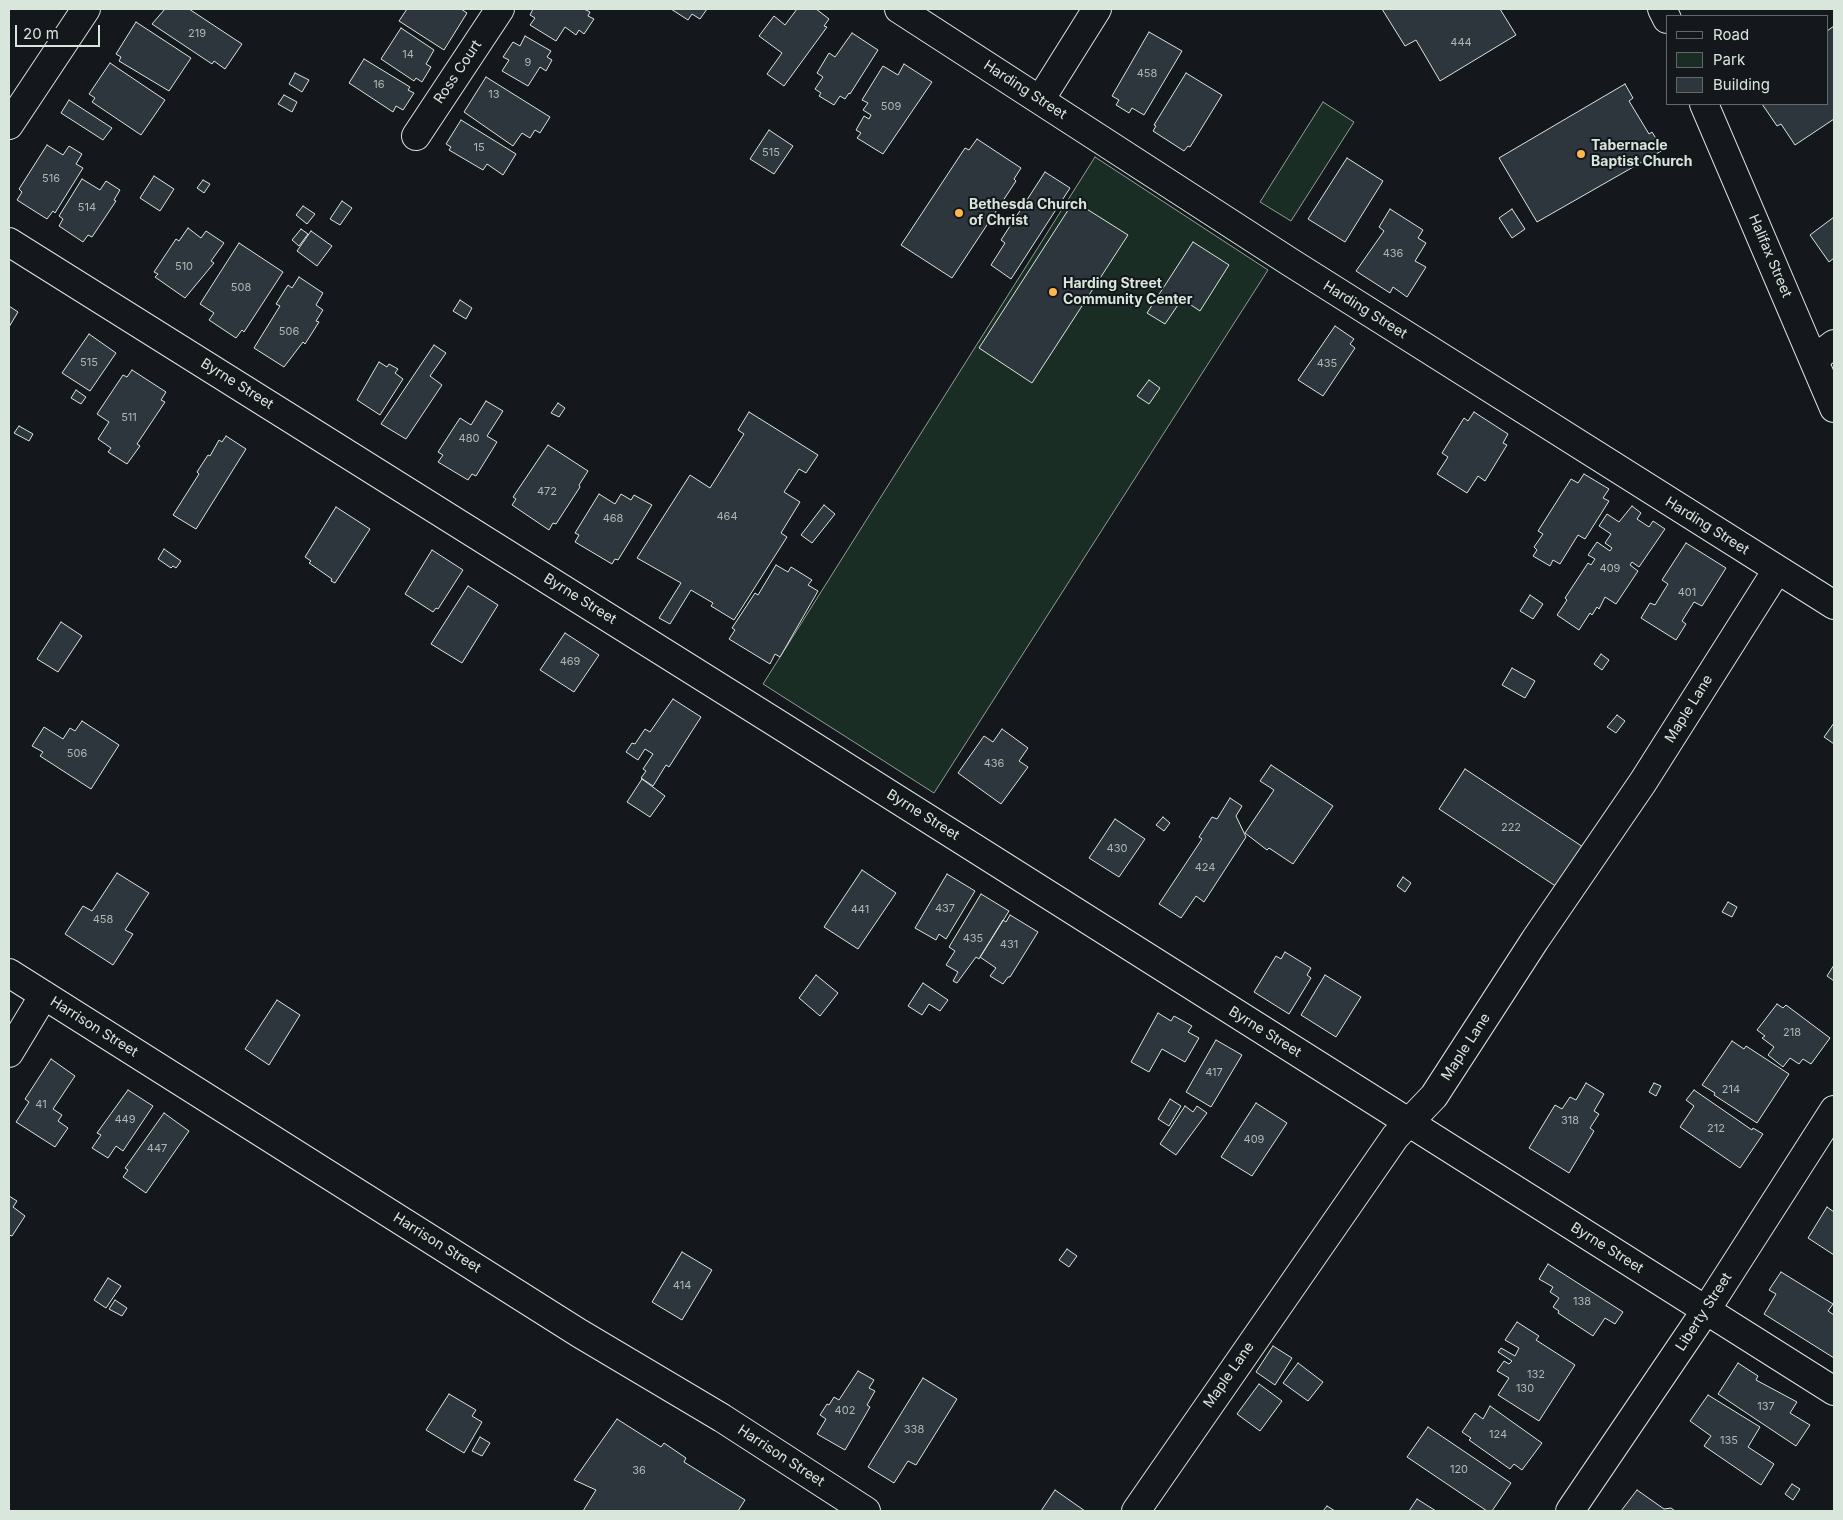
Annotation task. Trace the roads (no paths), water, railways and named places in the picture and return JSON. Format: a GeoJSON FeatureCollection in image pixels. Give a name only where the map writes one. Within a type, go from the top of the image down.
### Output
{"type":"FeatureCollection","features":[{"type":"Feature","properties":{"kind":"street"},"geometry":{"type":"LineString","coordinates":[[9,125],[86,9]]}},
{"type":"Feature","properties":{"kind":"street","name":"Ross Court"},"geometry":{"type":"LineString","coordinates":[[416,136],[500,9]]}},
{"type":"Feature","properties":{"kind":"street","name":"Harding Street"},"geometry":{"type":"LineString","coordinates":[[899,9],[1298,267],[1834,606]]}},
{"type":"Feature","properties":{"kind":"street"},"geometry":{"type":"LineString","coordinates":[[1040,100],[1097,9]]}},
{"type":"Feature","properties":{"kind":"street","name":"Halifax Street"},"geometry":{"type":"LineString","coordinates":[[1704,105],[1824,352],[1834,408]]}},
{"type":"Feature","properties":{"kind":"street","name":"Byrne Street"},"geometry":{"type":"LineString","coordinates":[[9,242],[510,555],[1834,1391]]}},
{"type":"Feature","properties":{"kind":"street","name":"Maple Lane"},"geometry":{"type":"LineString","coordinates":[[1136,1511],[1395,1137],[1434,1096],[1535,940],[1643,782],[1777,570]]}},
{"type":"Feature","properties":{"kind":"street","name":"Harrison Street"},"geometry":{"type":"LineString","coordinates":[[9,973],[579,1333],[722,1418],[837,1504],[866,1511]]}},
{"type":"Feature","properties":{"kind":"street"},"geometry":{"type":"LineString","coordinates":[[9,1053],[44,995]]}},
{"type":"Feature","properties":{"kind":"street","name":"Liberty Street"},"geometry":{"type":"LineString","coordinates":[[1570,1511],[1706,1310],[1834,1110]]}},
{"type":"Feature","properties":{"kind":"place","name":"Tabernacle Baptist Church"},"geometry":{"type":"Point","coordinates":[1581,154]}},
{"type":"Feature","properties":{"kind":"place","name":"Bethesda Church of Christ"},"geometry":{"type":"Point","coordinates":[959,213]}},
{"type":"Feature","properties":{"kind":"place","name":"Harding Street Community Center"},"geometry":{"type":"Point","coordinates":[1053,292]}}]}
